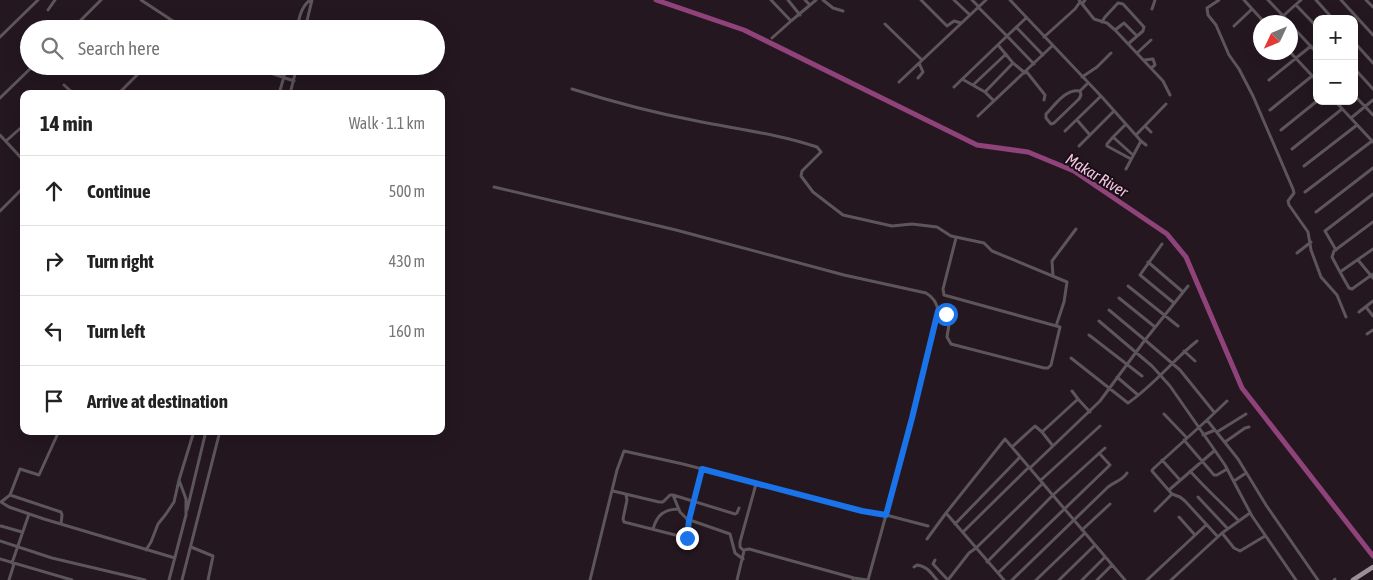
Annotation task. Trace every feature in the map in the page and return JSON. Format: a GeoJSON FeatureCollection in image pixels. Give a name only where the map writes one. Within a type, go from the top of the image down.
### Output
{"type":"FeatureCollection","features":[{"type":"Feature","properties":{"kind":"main road"},"geometry":{"type":"LineString","coordinates":[[1353,580],[1373,567]]}},
{"type":"Feature","properties":{"kind":"street"},"geometry":{"type":"LineString","coordinates":[[0,37],[38,0]]}},
{"type":"Feature","properties":{"kind":"street"},"geometry":{"type":"LineString","coordinates":[[48,10],[55,0]]}},
{"type":"Feature","properties":{"kind":"street"},"geometry":{"type":"LineString","coordinates":[[81,20],[101,0]]}},
{"type":"Feature","properties":{"kind":"street"},"geometry":{"type":"LineString","coordinates":[[141,0],[171,20]]}},
{"type":"Feature","properties":{"kind":"street"},"geometry":{"type":"LineString","coordinates":[[299,20],[306,2],[311,0]]}},
{"type":"Feature","properties":{"kind":"street"},"geometry":{"type":"LineString","coordinates":[[307,20],[311,0]]}},
{"type":"Feature","properties":{"kind":"street"},"geometry":{"type":"LineString","coordinates":[[771,0],[791,21]]}},
{"type":"Feature","properties":{"kind":"street"},"geometry":{"type":"LineString","coordinates":[[788,0],[800,14]]}},
{"type":"Feature","properties":{"kind":"street"},"geometry":{"type":"LineString","coordinates":[[805,0],[810,5]]}},
{"type":"Feature","properties":{"kind":"street"},"geometry":{"type":"LineString","coordinates":[[772,38],[816,0]]}},
{"type":"Feature","properties":{"kind":"street"},"geometry":{"type":"LineString","coordinates":[[824,0],[833,8],[843,12]]}},
{"type":"Feature","properties":{"kind":"street"},"geometry":{"type":"LineString","coordinates":[[921,0],[948,26],[949,34]]}},
{"type":"Feature","properties":{"kind":"street"},"geometry":{"type":"LineString","coordinates":[[954,0],[970,15]]}},
{"type":"Feature","properties":{"kind":"street"},"geometry":{"type":"LineString","coordinates":[[972,0],[1034,64]]}},
{"type":"Feature","properties":{"kind":"street"},"geometry":{"type":"LineString","coordinates":[[899,82],[986,0]]}},
{"type":"Feature","properties":{"kind":"street"},"geometry":{"type":"LineString","coordinates":[[1010,0],[1101,96],[1140,141],[1146,145]]}},
{"type":"Feature","properties":{"kind":"street"},"geometry":{"type":"LineString","coordinates":[[1013,4],[1017,0]]}},
{"type":"Feature","properties":{"kind":"street"},"geometry":{"type":"LineString","coordinates":[[1044,37],[1076,9],[1080,2],[1085,0]]}},
{"type":"Feature","properties":{"kind":"street"},"geometry":{"type":"LineString","coordinates":[[1152,9],[1155,0]]}},
{"type":"Feature","properties":{"kind":"street"},"geometry":{"type":"LineString","coordinates":[[1219,0],[1207,8],[1207,13],[1217,27],[1229,55],[1239,68],[1253,96],[1294,189],[1294,193],[1288,201],[1289,205],[1308,232],[1311,250],[1321,277],[1336,295],[1346,317]]}},
{"type":"Feature","properties":{"kind":"street"},"geometry":{"type":"LineString","coordinates":[[1244,0],[1258,15]]}},
{"type":"Feature","properties":{"kind":"street"},"geometry":{"type":"LineString","coordinates":[[1268,0],[1282,15]]}},
{"type":"Feature","properties":{"kind":"street"},"geometry":{"type":"LineString","coordinates":[[1284,15],[1300,0]]}},
{"type":"Feature","properties":{"kind":"street"},"geometry":{"type":"LineString","coordinates":[[1316,0],[1329,15]]}},
{"type":"Feature","properties":{"kind":"street"},"geometry":{"type":"LineString","coordinates":[[1341,0],[1373,35]]}},
{"type":"Feature","properties":{"kind":"street"},"geometry":{"type":"LineString","coordinates":[[1366,0],[1373,7]]}},
{"type":"Feature","properties":{"kind":"street"},"geometry":{"type":"LineString","coordinates":[[1080,2],[1094,19],[1109,24],[1115,30],[1165,83],[1170,95]]}},
{"type":"Feature","properties":{"kind":"street"},"geometry":{"type":"LineString","coordinates":[[1102,22],[1121,3],[1144,27],[1143,31],[1128,44]]}},
{"type":"Feature","properties":{"kind":"street"},"geometry":{"type":"LineString","coordinates":[[1296,5],[1313,23]]}},
{"type":"Feature","properties":{"kind":"street"},"geometry":{"type":"LineString","coordinates":[[1234,26],[1252,9]]}},
{"type":"Feature","properties":{"kind":"street"},"geometry":{"type":"LineString","coordinates":[[954,87],[1026,18]]}},
{"type":"Feature","properties":{"kind":"street"},"geometry":{"type":"LineString","coordinates":[[948,26],[954,21],[961,23]]}},
{"type":"Feature","properties":{"kind":"street"},"geometry":{"type":"LineString","coordinates":[[1115,30],[1124,23],[1137,36]]}},
{"type":"Feature","properties":{"kind":"street"},"geometry":{"type":"LineString","coordinates":[[885,24],[921,62],[923,72],[918,78]]}},
{"type":"Feature","properties":{"kind":"street"},"geometry":{"type":"LineString","coordinates":[[1017,28],[1043,55]]}},
{"type":"Feature","properties":{"kind":"street"},"geometry":{"type":"LineString","coordinates":[[1298,32],[1313,48]]}},
{"type":"Feature","properties":{"kind":"street"},"geometry":{"type":"LineString","coordinates":[[1137,54],[1151,40]]}},
{"type":"Feature","properties":{"kind":"street"},"geometry":{"type":"LineString","coordinates":[[998,45],[1013,63],[1026,72],[1044,93],[1046,96],[1044,100]]}},
{"type":"Feature","properties":{"kind":"street"},"geometry":{"type":"LineString","coordinates":[[978,116],[1052,46]]}},
{"type":"Feature","properties":{"kind":"street"},"geometry":{"type":"LineString","coordinates":[[1298,56],[1311,46]]}},
{"type":"Feature","properties":{"kind":"street"},"geometry":{"type":"LineString","coordinates":[[1358,46],[1373,63]]}},
{"type":"Feature","properties":{"kind":"street"},"geometry":{"type":"LineString","coordinates":[[1082,77],[1111,53]]}},
{"type":"Feature","properties":{"kind":"street"},"geometry":{"type":"LineString","coordinates":[[973,85],[1006,54]]}},
{"type":"Feature","properties":{"kind":"street"},"geometry":{"type":"LineString","coordinates":[[1143,60],[1153,59],[1155,65],[1151,68]]}},
{"type":"Feature","properties":{"kind":"street"},"geometry":{"type":"LineString","coordinates":[[1268,80],[1293,60]]}},
{"type":"Feature","properties":{"kind":"street"},"geometry":{"type":"LineString","coordinates":[[1270,110],[1312,76],[1298,60]]}},
{"type":"Feature","properties":{"kind":"street"},"geometry":{"type":"LineString","coordinates":[[984,92],[1013,63]]}},
{"type":"Feature","properties":{"kind":"street"},"geometry":{"type":"LineString","coordinates":[[1358,72],[1373,89]]}},
{"type":"Feature","properties":{"kind":"street"},"geometry":{"type":"LineString","coordinates":[[0,98],[24,75]]}},
{"type":"Feature","properties":{"kind":"street"},"geometry":{"type":"LineString","coordinates":[[122,90],[137,75]]}},
{"type":"Feature","properties":{"kind":"street"},"geometry":{"type":"LineString","coordinates":[[276,75],[294,81]]}},
{"type":"Feature","properties":{"kind":"street"},"geometry":{"type":"LineString","coordinates":[[281,90],[286,75]]}},
{"type":"Feature","properties":{"kind":"street"},"geometry":{"type":"LineString","coordinates":[[291,90],[295,75]]}},
{"type":"Feature","properties":{"kind":"street"},"geometry":{"type":"LineString","coordinates":[[962,79],[984,92],[994,101]]}},
{"type":"Feature","properties":{"kind":"street"},"geometry":{"type":"LineString","coordinates":[[1080,91],[1072,90],[1068,92],[1046,114],[1046,118],[1051,124],[1079,99],[1080,91],[1088,83]]}},
{"type":"Feature","properties":{"kind":"street"},"geometry":{"type":"LineString","coordinates":[[64,85],[70,90]]}},
{"type":"Feature","properties":{"kind":"street"},"geometry":{"type":"LineString","coordinates":[[572,89],[617,103],[696,121],[740,128],[817,147],[821,152],[802,171],[801,176],[813,192],[844,215],[892,226],[912,224],[937,227],[947,235],[982,243],[992,251],[1067,282],[1064,302],[1056,326]]}},
{"type":"Feature","properties":{"kind":"street"},"geometry":{"type":"LineString","coordinates":[[1065,131],[1101,96]]}},
{"type":"Feature","properties":{"kind":"street"},"geometry":{"type":"LineString","coordinates":[[1358,99],[1373,116]]}},
{"type":"Feature","properties":{"kind":"street"},"geometry":{"type":"LineString","coordinates":[[1351,118],[1373,100]]}},
{"type":"Feature","properties":{"kind":"street"},"geometry":{"type":"LineString","coordinates":[[1136,135],[1166,104]]}},
{"type":"Feature","properties":{"kind":"street"},"geometry":{"type":"LineString","coordinates":[[1281,130],[1313,104]]}},
{"type":"Feature","properties":{"kind":"street"},"geometry":{"type":"LineString","coordinates":[[1305,192],[1372,142],[1339,105]]}},
{"type":"Feature","properties":{"kind":"street"},"geometry":{"type":"LineString","coordinates":[[1292,149],[1342,108]]}},
{"type":"Feature","properties":{"kind":"street"},"geometry":{"type":"LineString","coordinates":[[1079,146],[1114,111]]}},
{"type":"Feature","properties":{"kind":"street"},"geometry":{"type":"LineString","coordinates":[[1077,120],[1090,135]]}},
{"type":"Feature","properties":{"kind":"street"},"geometry":{"type":"LineString","coordinates":[[1126,124],[1107,146],[1132,157]]}},
{"type":"Feature","properties":{"kind":"street"},"geometry":{"type":"LineString","coordinates":[[1304,166],[1357,125]]}},
{"type":"Feature","properties":{"kind":"street"},"geometry":{"type":"LineString","coordinates":[[1145,126],[1151,132]]}},
{"type":"Feature","properties":{"kind":"street"},"geometry":{"type":"LineString","coordinates":[[6,141],[20,129]]}},
{"type":"Feature","properties":{"kind":"street"},"geometry":{"type":"LineString","coordinates":[[0,135],[20,157]]}},
{"type":"Feature","properties":{"kind":"street"},"geometry":{"type":"LineString","coordinates":[[1113,137],[1132,157]]}},
{"type":"Feature","properties":{"kind":"street"},"geometry":{"type":"LineString","coordinates":[[1126,169],[1140,141]]}},
{"type":"Feature","properties":{"kind":"street"},"geometry":{"type":"LineString","coordinates":[[1316,212],[1373,168]]}},
{"type":"Feature","properties":{"kind":"street"},"geometry":{"type":"LineString","coordinates":[[494,187],[676,230],[844,275],[926,293],[933,298],[938,311],[912,418],[868,580],[853,579],[749,549],[744,550]]}},
{"type":"Feature","properties":{"kind":"street"},"geometry":{"type":"LineString","coordinates":[[0,211],[20,191]]}},
{"type":"Feature","properties":{"kind":"street"},"geometry":{"type":"LineString","coordinates":[[1336,250],[1325,232],[1326,230],[1373,194]]}},
{"type":"Feature","properties":{"kind":"street"},"geometry":{"type":"LineString","coordinates":[[1358,260],[1372,276],[1350,288],[1332,257],[1333,253],[1373,222]]}},
{"type":"Feature","properties":{"kind":"street"},"geometry":{"type":"LineString","coordinates":[[1053,276],[1052,261],[1076,229]]}},
{"type":"Feature","properties":{"kind":"street"},"geometry":{"type":"LineString","coordinates":[[938,311],[950,318],[947,338],[951,344],[1046,368],[1051,365],[1060,327],[945,296],[943,289],[956,238]]}},
{"type":"Feature","properties":{"kind":"street"},"geometry":{"type":"LineString","coordinates":[[1297,254],[1311,242]]}},
{"type":"Feature","properties":{"kind":"street"},"geometry":{"type":"LineString","coordinates":[[1162,244],[1141,271],[1140,276],[1174,304]]}},
{"type":"Feature","properties":{"kind":"street"},"geometry":{"type":"LineString","coordinates":[[1340,272],[1373,249]]}},
{"type":"Feature","properties":{"kind":"street"},"geometry":{"type":"LineString","coordinates":[[1148,262],[1184,292]]}},
{"type":"Feature","properties":{"kind":"street"},"geometry":{"type":"LineString","coordinates":[[1128,286],[1178,326]]}},
{"type":"Feature","properties":{"kind":"street"},"geometry":{"type":"LineString","coordinates":[[962,532],[1102,399],[1126,364],[1188,286]]}},
{"type":"Feature","properties":{"kind":"street"},"geometry":{"type":"LineString","coordinates":[[1119,298],[1155,327]]}},
{"type":"Feature","properties":{"kind":"street"},"geometry":{"type":"LineString","coordinates":[[1359,312],[1373,301]]}},
{"type":"Feature","properties":{"kind":"street"},"geometry":{"type":"LineString","coordinates":[[1366,307],[1373,316]]}},
{"type":"Feature","properties":{"kind":"street"},"geometry":{"type":"LineString","coordinates":[[1109,310],[1174,363],[1214,412]]}},
{"type":"Feature","properties":{"kind":"street"},"geometry":{"type":"LineString","coordinates":[[1099,322],[1136,352],[1161,376],[1227,469],[1250,513],[1296,580]]}},
{"type":"Feature","properties":{"kind":"street"},"geometry":{"type":"LineString","coordinates":[[1367,334],[1373,330]]}},
{"type":"Feature","properties":{"kind":"street"},"geometry":{"type":"LineString","coordinates":[[1089,334],[1142,376]]}},
{"type":"Feature","properties":{"kind":"street"},"geometry":{"type":"LineString","coordinates":[[1071,358],[1127,403],[1161,376],[1184,351],[1197,341]]}},
{"type":"Feature","properties":{"kind":"street"},"geometry":{"type":"LineString","coordinates":[[1184,351],[1195,361]]}},
{"type":"Feature","properties":{"kind":"street"},"geometry":{"type":"LineString","coordinates":[[1117,377],[1138,395]]}},
{"type":"Feature","properties":{"kind":"street"},"geometry":{"type":"LineString","coordinates":[[1072,391],[1090,412]]}},
{"type":"Feature","properties":{"kind":"street"},"geometry":{"type":"LineString","coordinates":[[1042,432],[1078,399]]}},
{"type":"Feature","properties":{"kind":"street"},"geometry":{"type":"LineString","coordinates":[[1218,537],[1182,498],[1168,490],[1152,471],[1153,468],[1227,401]]}},
{"type":"Feature","properties":{"kind":"street"},"geometry":{"type":"LineString","coordinates":[[1164,414],[1214,475],[1227,469]]}},
{"type":"Feature","properties":{"kind":"street"},"geometry":{"type":"LineString","coordinates":[[1203,435],[1216,431],[1246,414]]}},
{"type":"Feature","properties":{"kind":"street"},"geometry":{"type":"LineString","coordinates":[[1207,420],[1238,459],[1266,505],[1318,580]]}},
{"type":"Feature","properties":{"kind":"street"},"geometry":{"type":"LineString","coordinates":[[1012,448],[1035,426],[1053,446]]}},
{"type":"Feature","properties":{"kind":"street"},"geometry":{"type":"LineString","coordinates":[[935,560],[933,564],[948,580],[970,553],[1100,426]]}},
{"type":"Feature","properties":{"kind":"street"},"geometry":{"type":"LineString","coordinates":[[1225,442],[1244,428],[1250,428]]}},
{"type":"Feature","properties":{"kind":"street"},"geometry":{"type":"LineString","coordinates":[[57,435],[39,475],[20,469],[10,495],[0,502],[29,514],[175,558]]}},
{"type":"Feature","properties":{"kind":"street"},"geometry":{"type":"LineString","coordinates":[[146,550],[158,524],[174,502],[193,435]]}},
{"type":"Feature","properties":{"kind":"street"},"geometry":{"type":"LineString","coordinates":[[169,580],[205,435]]}},
{"type":"Feature","properties":{"kind":"street"},"geometry":{"type":"LineString","coordinates":[[182,580],[219,435]]}},
{"type":"Feature","properties":{"kind":"street"},"geometry":{"type":"LineString","coordinates":[[926,539],[1005,439],[1122,579]]}},
{"type":"Feature","properties":{"kind":"street"},"geometry":{"type":"LineString","coordinates":[[987,562],[1053,495],[1105,448]]}},
{"type":"Feature","properties":{"kind":"street"},"geometry":{"type":"LineString","coordinates":[[1168,490],[1214,450]]}},
{"type":"Feature","properties":{"kind":"street"},"geometry":{"type":"LineString","coordinates":[[590,580],[617,470],[624,451],[928,526]]}},
{"type":"Feature","properties":{"kind":"street"},"geometry":{"type":"LineString","coordinates":[[998,573],[1110,465],[1099,453]]}},
{"type":"Feature","properties":{"kind":"street"},"geometry":{"type":"LineString","coordinates":[[955,524],[1020,457]]}},
{"type":"Feature","properties":{"kind":"street"},"geometry":{"type":"LineString","coordinates":[[1162,460],[1180,480]]}},
{"type":"Feature","properties":{"kind":"street"},"geometry":{"type":"LineString","coordinates":[[687,538],[689,520],[702,469]]}},
{"type":"Feature","properties":{"kind":"street"},"geometry":{"type":"LineString","coordinates":[[1190,471],[1239,521]]}},
{"type":"Feature","properties":{"kind":"street"},"geometry":{"type":"LineString","coordinates":[[1012,580],[1108,487],[1114,482],[1122,480],[1127,473]]}},
{"type":"Feature","properties":{"kind":"street"},"geometry":{"type":"LineString","coordinates":[[1234,481],[1246,473]]}},
{"type":"Feature","properties":{"kind":"street"},"geometry":{"type":"LineString","coordinates":[[179,480],[186,499],[186,515]]}},
{"type":"Feature","properties":{"kind":"street"},"geometry":{"type":"LineString","coordinates":[[744,550],[740,547],[740,542],[756,484]]}},
{"type":"Feature","properties":{"kind":"street"},"geometry":{"type":"LineString","coordinates":[[613,490],[655,502],[663,502],[673,495],[735,514],[737,514],[739,508]]}},
{"type":"Feature","properties":{"kind":"street"},"geometry":{"type":"LineString","coordinates":[[626,494],[627,500],[623,521],[695,540]]}},
{"type":"Feature","properties":{"kind":"street"},"geometry":{"type":"LineString","coordinates":[[1155,511],[1172,494]]}},
{"type":"Feature","properties":{"kind":"street"},"geometry":{"type":"LineString","coordinates":[[10,495],[61,512],[61,524]]}},
{"type":"Feature","properties":{"kind":"street"},"geometry":{"type":"LineString","coordinates":[[673,495],[682,515],[689,520],[730,534],[735,553],[742,559]]}},
{"type":"Feature","properties":{"kind":"street"},"geometry":{"type":"LineString","coordinates":[[1198,497],[1228,529]]}},
{"type":"Feature","properties":{"kind":"street"},"geometry":{"type":"LineString","coordinates":[[663,502],[664,511]]}},
{"type":"Feature","properties":{"kind":"street"},"geometry":{"type":"LineString","coordinates":[[1036,580],[1110,504]]}},
{"type":"Feature","properties":{"kind":"street"},"geometry":{"type":"LineString","coordinates":[[654,529],[658,517],[664,511],[679,509]]}},
{"type":"Feature","properties":{"kind":"street"},"geometry":{"type":"LineString","coordinates":[[946,513],[1004,580]]}},
{"type":"Feature","properties":{"kind":"street"},"geometry":{"type":"LineString","coordinates":[[1171,580],[1218,537],[1250,513]]}},
{"type":"Feature","properties":{"kind":"street"},"geometry":{"type":"LineString","coordinates":[[10,580],[17,547],[29,514]]}},
{"type":"Feature","properties":{"kind":"street"},"geometry":{"type":"LineString","coordinates":[[1179,518],[1195,535]]}},
{"type":"Feature","properties":{"kind":"street"},"geometry":{"type":"LineString","coordinates":[[1147,580],[1206,525]]}},
{"type":"Feature","properties":{"kind":"street"},"geometry":{"type":"LineString","coordinates":[[1,526],[22,532]]}},
{"type":"Feature","properties":{"kind":"street"},"geometry":{"type":"LineString","coordinates":[[1222,534],[1234,548],[1240,551],[1265,536]]}},
{"type":"Feature","properties":{"kind":"street"},"geometry":{"type":"LineString","coordinates":[[0,541],[52,558],[145,580]]}},
{"type":"Feature","properties":{"kind":"street"},"geometry":{"type":"LineString","coordinates":[[1059,580],[1095,545]]}},
{"type":"Feature","properties":{"kind":"street"},"geometry":{"type":"LineString","coordinates":[[191,547],[213,556],[208,580]]}},
{"type":"Feature","properties":{"kind":"street"},"geometry":{"type":"LineString","coordinates":[[737,580],[744,550]]}},
{"type":"Feature","properties":{"kind":"street"},"geometry":{"type":"LineString","coordinates":[[1082,580],[1105,557]]}},
{"type":"Feature","properties":{"kind":"street"},"geometry":{"type":"LineString","coordinates":[[0,559],[72,580]]}},
{"type":"Feature","properties":{"kind":"street"},"geometry":{"type":"LineString","coordinates":[[914,567],[917,565],[924,566],[937,580]]}},
{"type":"Feature","properties":{"kind":"street"},"geometry":{"type":"LineString","coordinates":[[1096,580],[1112,565]]}},
{"type":"Feature","properties":{"kind":"waterway","name":"Makar River"},"geometry":{"type":"LineString","coordinates":[[656,0],[744,30],[977,145],[1028,152],[1074,171],[1167,234],[1186,257],[1242,388],[1373,556]]}},
{"type":"Feature","properties":{"kind":"route"},"geometry":{"type":"LineString","coordinates":[[687,538],[689,520],[702,469],[862,511],[886,515],[938,311],[946,314]]}}]}
